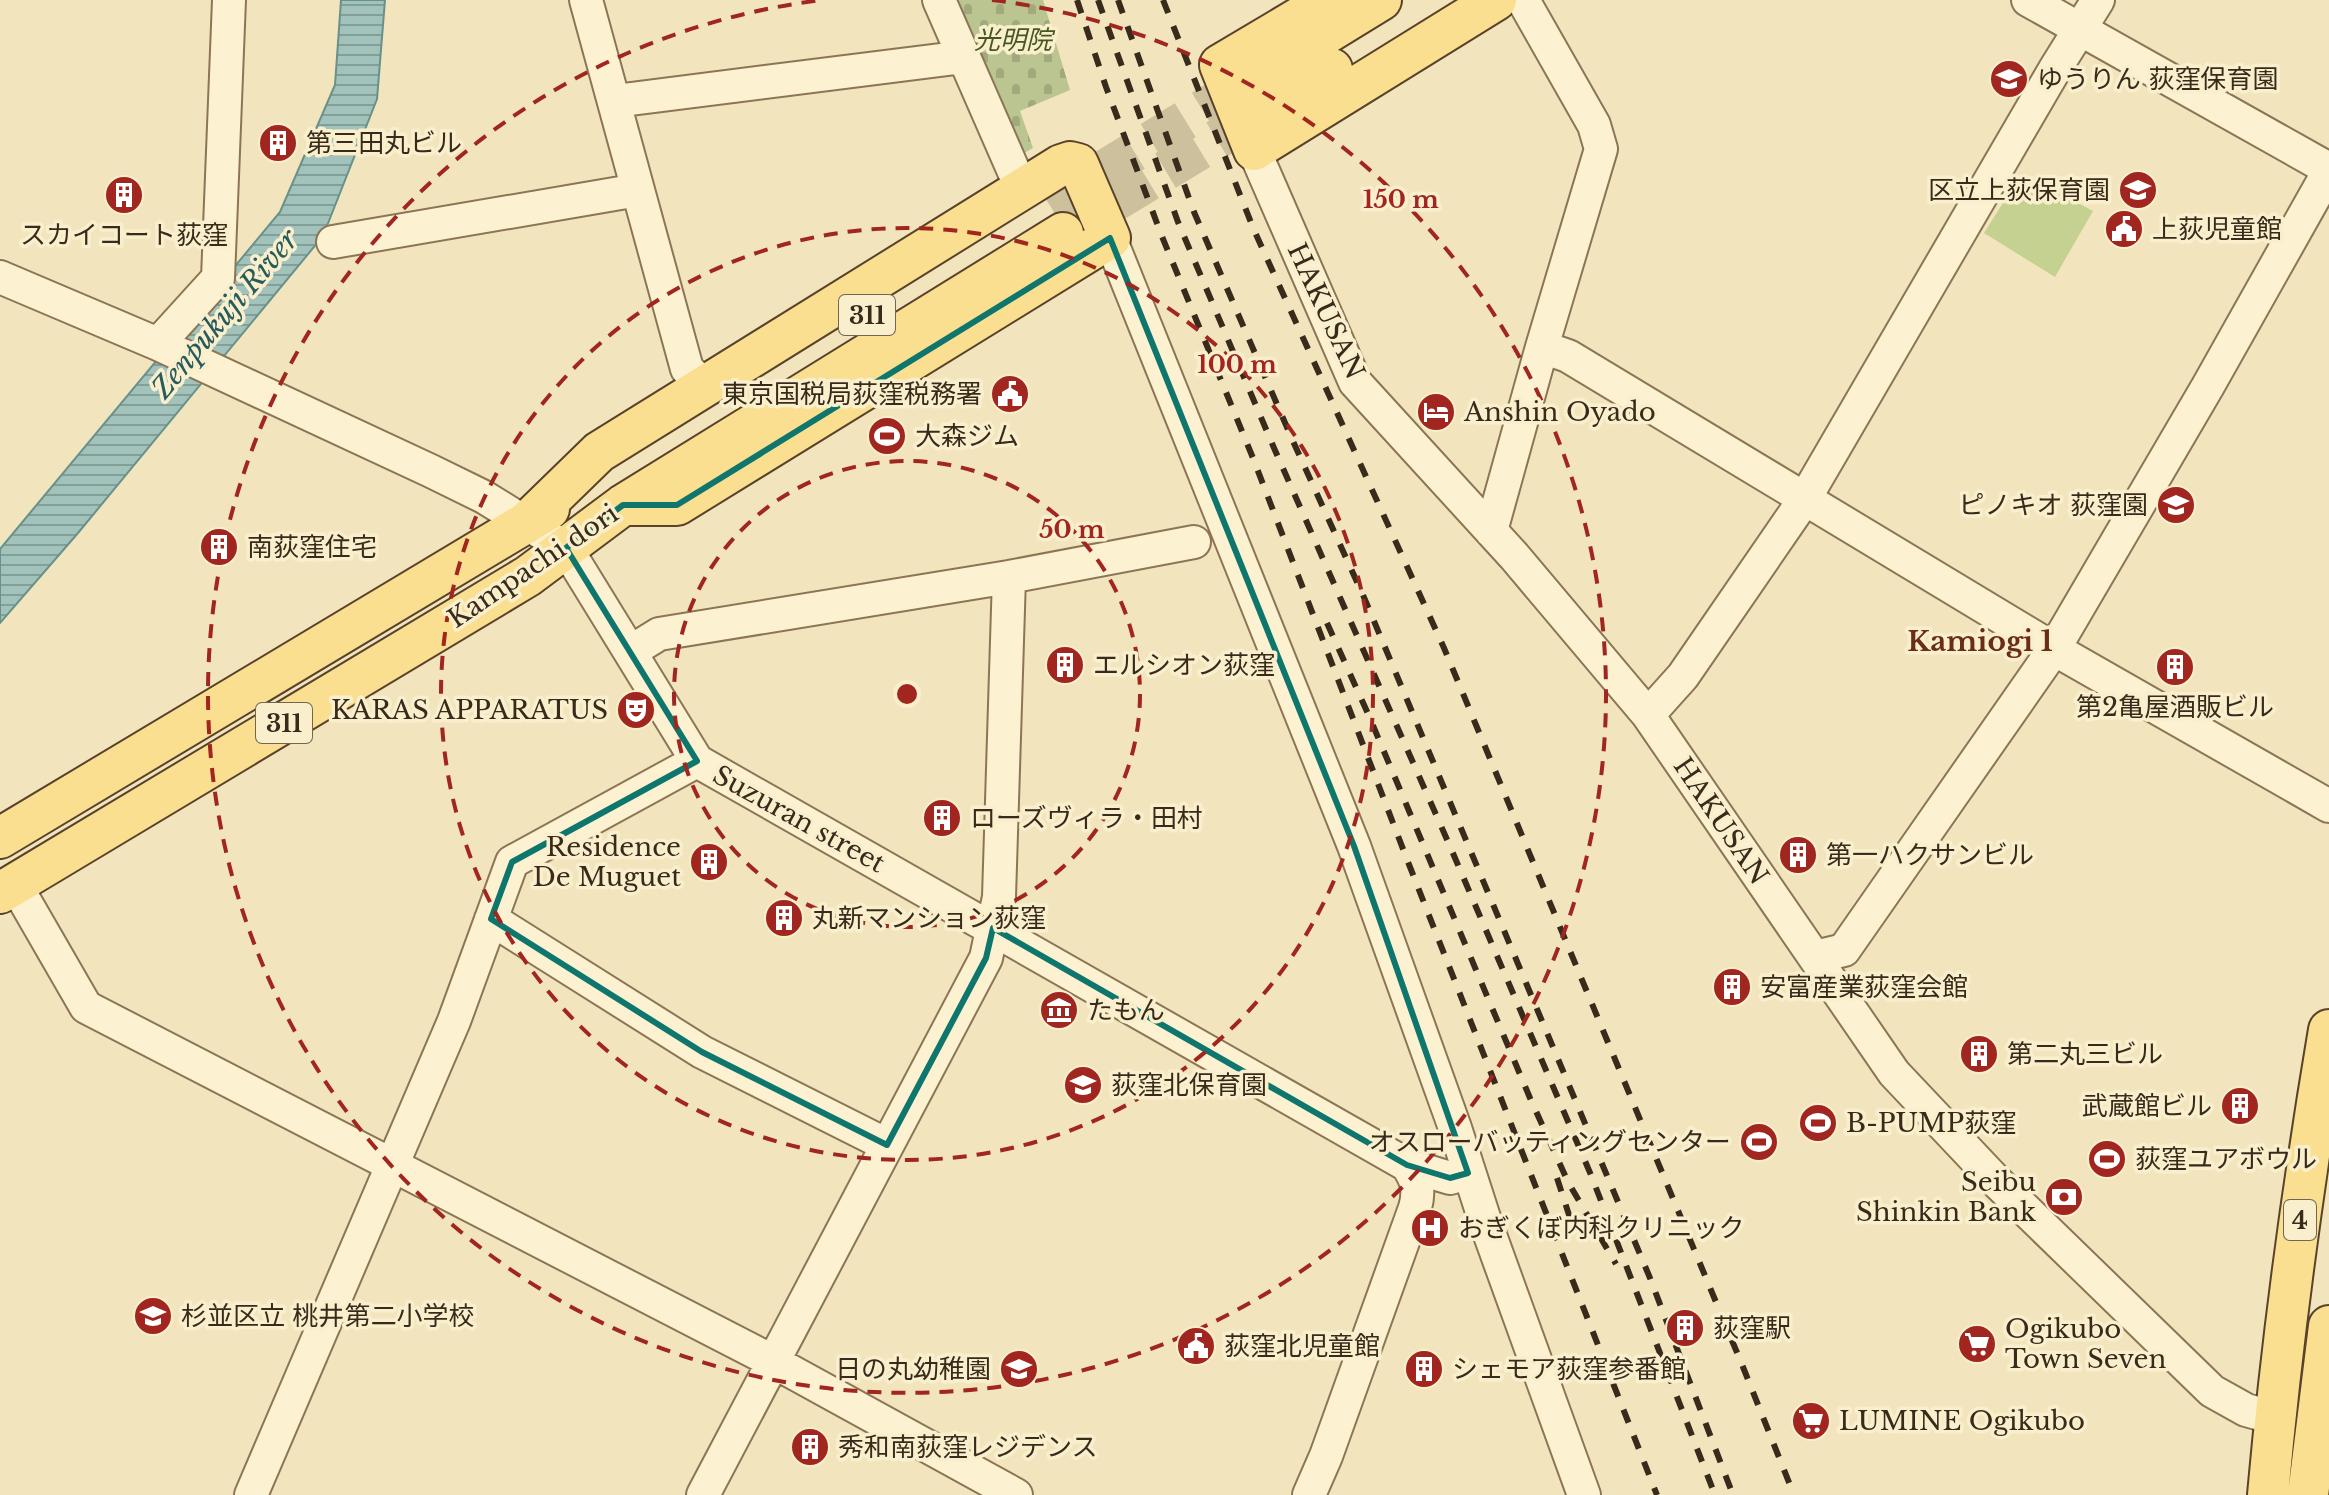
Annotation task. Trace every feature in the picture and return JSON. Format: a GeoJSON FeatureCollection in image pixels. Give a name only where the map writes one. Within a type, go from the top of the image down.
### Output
{"type":"FeatureCollection","features":[{"type":"Feature","properties":{"kind":"main road"},"geometry":{"type":"LineString","coordinates":[[1255,114],[1220,65],[1329,0]]}},
{"type":"Feature","properties":{"kind":"main road"},"geometry":{"type":"LineString","coordinates":[[1255,114],[1381,0]]}},
{"type":"Feature","properties":{"kind":"main road"},"geometry":{"type":"LineString","coordinates":[[1255,114],[1445,0]]}},
{"type":"Feature","properties":{"kind":"main road"},"geometry":{"type":"LineString","coordinates":[[1255,114],[1496,0]]}},
{"type":"Feature","properties":{"kind":"main road","name":"311"},"geometry":{"type":"LineString","coordinates":[[525,524],[599,452],[1061,165],[1070,162],[1078,164],[1110,238],[677,505],[623,505]]}},
{"type":"Feature","properties":{"kind":"main road","name":"Kampachi dori"},"geometry":{"type":"LineString","coordinates":[[0,838],[525,524],[1056,218],[623,505],[528,576],[8,889]]}},
{"type":"Feature","properties":{"kind":"main road","name":"4"},"geometry":{"type":"LineString","coordinates":[[2268,1495],[2308,1157],[2329,1030]]}},
{"type":"Feature","properties":{"kind":"main road"},"geometry":{"type":"LineString","coordinates":[[2308,1495],[2329,1326]]}},
{"type":"Feature","properties":{"kind":"street"},"geometry":{"type":"LineString","coordinates":[[161,346],[218,278],[229,0]]}},
{"type":"Feature","properties":{"kind":"street"},"geometry":{"type":"LineString","coordinates":[[586,0],[687,369],[705,386]]}},
{"type":"Feature","properties":{"kind":"street"},"geometry":{"type":"LineString","coordinates":[[939,0],[1019,183],[1008,199]]}},
{"type":"Feature","properties":{"kind":"street"},"geometry":{"type":"LineString","coordinates":[[1491,531],[1601,149],[1594,125],[1523,0]]}},
{"type":"Feature","properties":{"kind":"street"},"geometry":{"type":"LineString","coordinates":[[1815,957],[1844,950],[2054,649],[2208,386],[2329,170],[2028,0]]}},
{"type":"Feature","properties":{"kind":"street"},"geometry":{"type":"LineString","coordinates":[[1648,715],[1683,676],[1804,500],[2098,0]]}},
{"type":"Feature","properties":{"kind":"street"},"geometry":{"type":"LineString","coordinates":[[615,101],[964,57]]}},
{"type":"Feature","properties":{"kind":"street","name":"HAKUSAN"},"geometry":{"type":"LineString","coordinates":[[1255,114],[1355,382],[1491,531],[1648,715],[1894,1073],[1998,1183],[2212,1391],[2246,1410],[2275,1418]]}},
{"type":"Feature","properties":{"kind":"street"},"geometry":{"type":"LineString","coordinates":[[333,242],[638,190]]}},
{"type":"Feature","properties":{"kind":"street"},"geometry":{"type":"LineString","coordinates":[[1110,238],[1354,846],[1584,1495]]}},
{"type":"Feature","properties":{"kind":"street","name":"Suzuran street"},"geometry":{"type":"LineString","coordinates":[[0,277],[161,346],[484,497],[566,548],[697,761],[996,912],[1407,1165],[1450,1178],[1468,1173]]}},
{"type":"Feature","properties":{"kind":"street"},"geometry":{"type":"LineString","coordinates":[[1542,347],[1568,356],[2054,649],[2329,806]]}},
{"type":"Feature","properties":{"kind":"street"},"geometry":{"type":"LineString","coordinates":[[630,652],[659,634],[1009,577],[1194,542]]}},
{"type":"Feature","properties":{"kind":"street"},"geometry":{"type":"LineString","coordinates":[[703,1495],[986,958],[996,912],[1009,577]]}},
{"type":"Feature","properties":{"kind":"street"},"geometry":{"type":"LineString","coordinates":[[251,1495],[454,1021],[512,862],[697,761]]}},
{"type":"Feature","properties":{"kind":"street"},"geometry":{"type":"LineString","coordinates":[[8,889],[86,1007],[393,1163],[768,1373],[1008,1493]]}},
{"type":"Feature","properties":{"kind":"street"},"geometry":{"type":"LineString","coordinates":[[491,919],[702,1052],[887,1145]]}},
{"type":"Feature","properties":{"kind":"street"},"geometry":{"type":"LineString","coordinates":[[1309,1495],[1326,1456],[1415,1208],[1419,1194],[1416,1180],[1407,1165]]}},
{"type":"Feature","properties":{"kind":"highlighted area"},"geometry":{"type":"Polygon","coordinates":[[[1110,238],[1354,846],[1468,1173],[1450,1178],[1407,1165],[993,928],[986,958],[887,1145],[702,1052],[491,919],[512,862],[697,761],[566,548],[623,505],[677,505],[1110,238]]]}},
{"type":"Feature","properties":{"kind":"green space","name":"光明院"},"geometry":{"type":"Polygon","coordinates":[[[954,0],[1043,0],[1070,90],[1020,111],[1033,148],[1019,156],[954,0]]]}},
{"type":"Feature","properties":{"kind":"green space"},"geometry":{"type":"Polygon","coordinates":[[[2022,173],[2093,211],[2055,277],[1984,233],[2022,173]]]}},
{"type":"Feature","properties":{"kind":"water","name":"Zenpukuji River"},"geometry":{"type":"Polygon","coordinates":[[[341,0],[385,0],[377,99],[323,236],[0,623],[0,549],[280,212],[335,85],[341,0]]]}},
{"type":"Feature","properties":{"kind":"tunnel"},"geometry":{"type":"LineString","coordinates":[[1049,204],[1249,81]]}},
{"type":"Feature","properties":{"kind":"tunnel"},"geometry":{"type":"LineString","coordinates":[[1063,233],[1262,112]]}},
{"type":"Feature","properties":{"kind":"railway"},"geometry":{"type":"LineString","coordinates":[[1077,0],[1161,234],[1253,458],[1657,1495]]}},
{"type":"Feature","properties":{"kind":"railway"},"geometry":{"type":"LineString","coordinates":[[1098,0],[1178,222],[1591,1175],[1715,1495]]}},
{"type":"Feature","properties":{"kind":"railway"},"geometry":{"type":"LineString","coordinates":[[1118,0],[1194,212],[1363,595],[1650,1278],[1733,1495]]}},
{"type":"Feature","properties":{"kind":"railway"},"geometry":{"type":"LineString","coordinates":[[1163,0],[1254,230],[1444,648],[1794,1495]]}},
{"type":"Feature","properties":{"kind":"railway"},"geometry":{"type":"LineString","coordinates":[[1327,623],[1530,1098],[1568,1182],[1616,1264]]}},
{"type":"Feature","properties":{"kind":"railway"},"geometry":{"type":"LineString","coordinates":[[1557,1178],[1570,1218]]}},
{"type":"Feature","properties":{"kind":"place","name":"ゆうりん 荻窪保育園"},"geometry":{"type":"Point","coordinates":[2009,79]}},
{"type":"Feature","properties":{"kind":"place","name":"第三田丸ビル"},"geometry":{"type":"Point","coordinates":[278,143]}},
{"type":"Feature","properties":{"kind":"place","name":"区立上荻保育園"},"geometry":{"type":"Point","coordinates":[2138,190]}},
{"type":"Feature","properties":{"kind":"place","name":"スカイコート荻窪"},"geometry":{"type":"Point","coordinates":[124,195]}},
{"type":"Feature","properties":{"kind":"place","name":"上荻児童館"},"geometry":{"type":"Point","coordinates":[2124,229]}},
{"type":"Feature","properties":{"kind":"place","name":"東京国税局荻窪税務署"},"geometry":{"type":"Point","coordinates":[1010,394]}},
{"type":"Feature","properties":{"kind":"place","name":"Anshin Oyado"},"geometry":{"type":"Point","coordinates":[1436,412]}},
{"type":"Feature","properties":{"kind":"place","name":"大森ジム"},"geometry":{"type":"Point","coordinates":[887,436]}},
{"type":"Feature","properties":{"kind":"place","name":"ピノキオ 荻窪園"},"geometry":{"type":"Point","coordinates":[2176,505]}},
{"type":"Feature","properties":{"kind":"place","name":"南荻窪住宅"},"geometry":{"type":"Point","coordinates":[219,547]}},
{"type":"Feature","properties":{"kind":"place","name":"エルシオン荻窪"},"geometry":{"type":"Point","coordinates":[1065,665]}},
{"type":"Feature","properties":{"kind":"place","name":"第2亀屋酒販ビル"},"geometry":{"type":"Point","coordinates":[2175,667]}},
{"type":"Feature","properties":{"kind":"place","name":"KARAS APPARATUS"},"geometry":{"type":"Point","coordinates":[636,710]}},
{"type":"Feature","properties":{"kind":"place","name":"ローズヴィラ・田村"},"geometry":{"type":"Point","coordinates":[942,818]}},
{"type":"Feature","properties":{"kind":"place","name":"第一ハクサンビル"},"geometry":{"type":"Point","coordinates":[1798,855]}},
{"type":"Feature","properties":{"kind":"place","name":"Residence De Muguet"},"geometry":{"type":"Point","coordinates":[709,862]}},
{"type":"Feature","properties":{"kind":"place","name":"丸新マンション荻窪"},"geometry":{"type":"Point","coordinates":[784,918]}},
{"type":"Feature","properties":{"kind":"place","name":"安富産業荻窪会館"},"geometry":{"type":"Point","coordinates":[1732,987]}},
{"type":"Feature","properties":{"kind":"place","name":"たもん"},"geometry":{"type":"Point","coordinates":[1059,1010]}},
{"type":"Feature","properties":{"kind":"place","name":"第二丸三ビル"},"geometry":{"type":"Point","coordinates":[1979,1054]}},
{"type":"Feature","properties":{"kind":"place","name":"荻窪北保育園"},"geometry":{"type":"Point","coordinates":[1083,1085]}},
{"type":"Feature","properties":{"kind":"place","name":"武蔵館ビル"},"geometry":{"type":"Point","coordinates":[2240,1106]}},
{"type":"Feature","properties":{"kind":"place","name":"B-PUMP荻窪"},"geometry":{"type":"Point","coordinates":[1818,1123]}},
{"type":"Feature","properties":{"kind":"place","name":"オスローバッティングセンター"},"geometry":{"type":"Point","coordinates":[1759,1142]}},
{"type":"Feature","properties":{"kind":"place","name":"荻窪ユアボウル"},"geometry":{"type":"Point","coordinates":[2107,1159]}},
{"type":"Feature","properties":{"kind":"place","name":"Seibu Shinkin Bank"},"geometry":{"type":"Point","coordinates":[2064,1197]}},
{"type":"Feature","properties":{"kind":"place","name":"おぎくぼ内科クリニック"},"geometry":{"type":"Point","coordinates":[1430,1228]}},
{"type":"Feature","properties":{"kind":"place","name":"杉並区立 桃井第二小学校"},"geometry":{"type":"Point","coordinates":[153,1316]}},
{"type":"Feature","properties":{"kind":"place","name":"荻窪駅"},"geometry":{"type":"Point","coordinates":[1685,1328]}},
{"type":"Feature","properties":{"kind":"place","name":"Ogikubo Town Seven"},"geometry":{"type":"Point","coordinates":[1977,1344]}},
{"type":"Feature","properties":{"kind":"place","name":"荻窪北児童館"},"geometry":{"type":"Point","coordinates":[1196,1346]}},
{"type":"Feature","properties":{"kind":"place","name":"日の丸幼稚園"},"geometry":{"type":"Point","coordinates":[1019,1369]}},
{"type":"Feature","properties":{"kind":"place","name":"シェモア荻窪参番館"},"geometry":{"type":"Point","coordinates":[1424,1369]}},
{"type":"Feature","properties":{"kind":"place","name":"LUMINE Ogikubo"},"geometry":{"type":"Point","coordinates":[1811,1421]}},
{"type":"Feature","properties":{"kind":"place","name":"秀和南荻窪レジデンス"},"geometry":{"type":"Point","coordinates":[810,1447]}},
{"type":"Feature","properties":{"kind":"district","name":"Kamiogi 1"},"geometry":{"type":"Point","coordinates":[1980,641]}}]}
